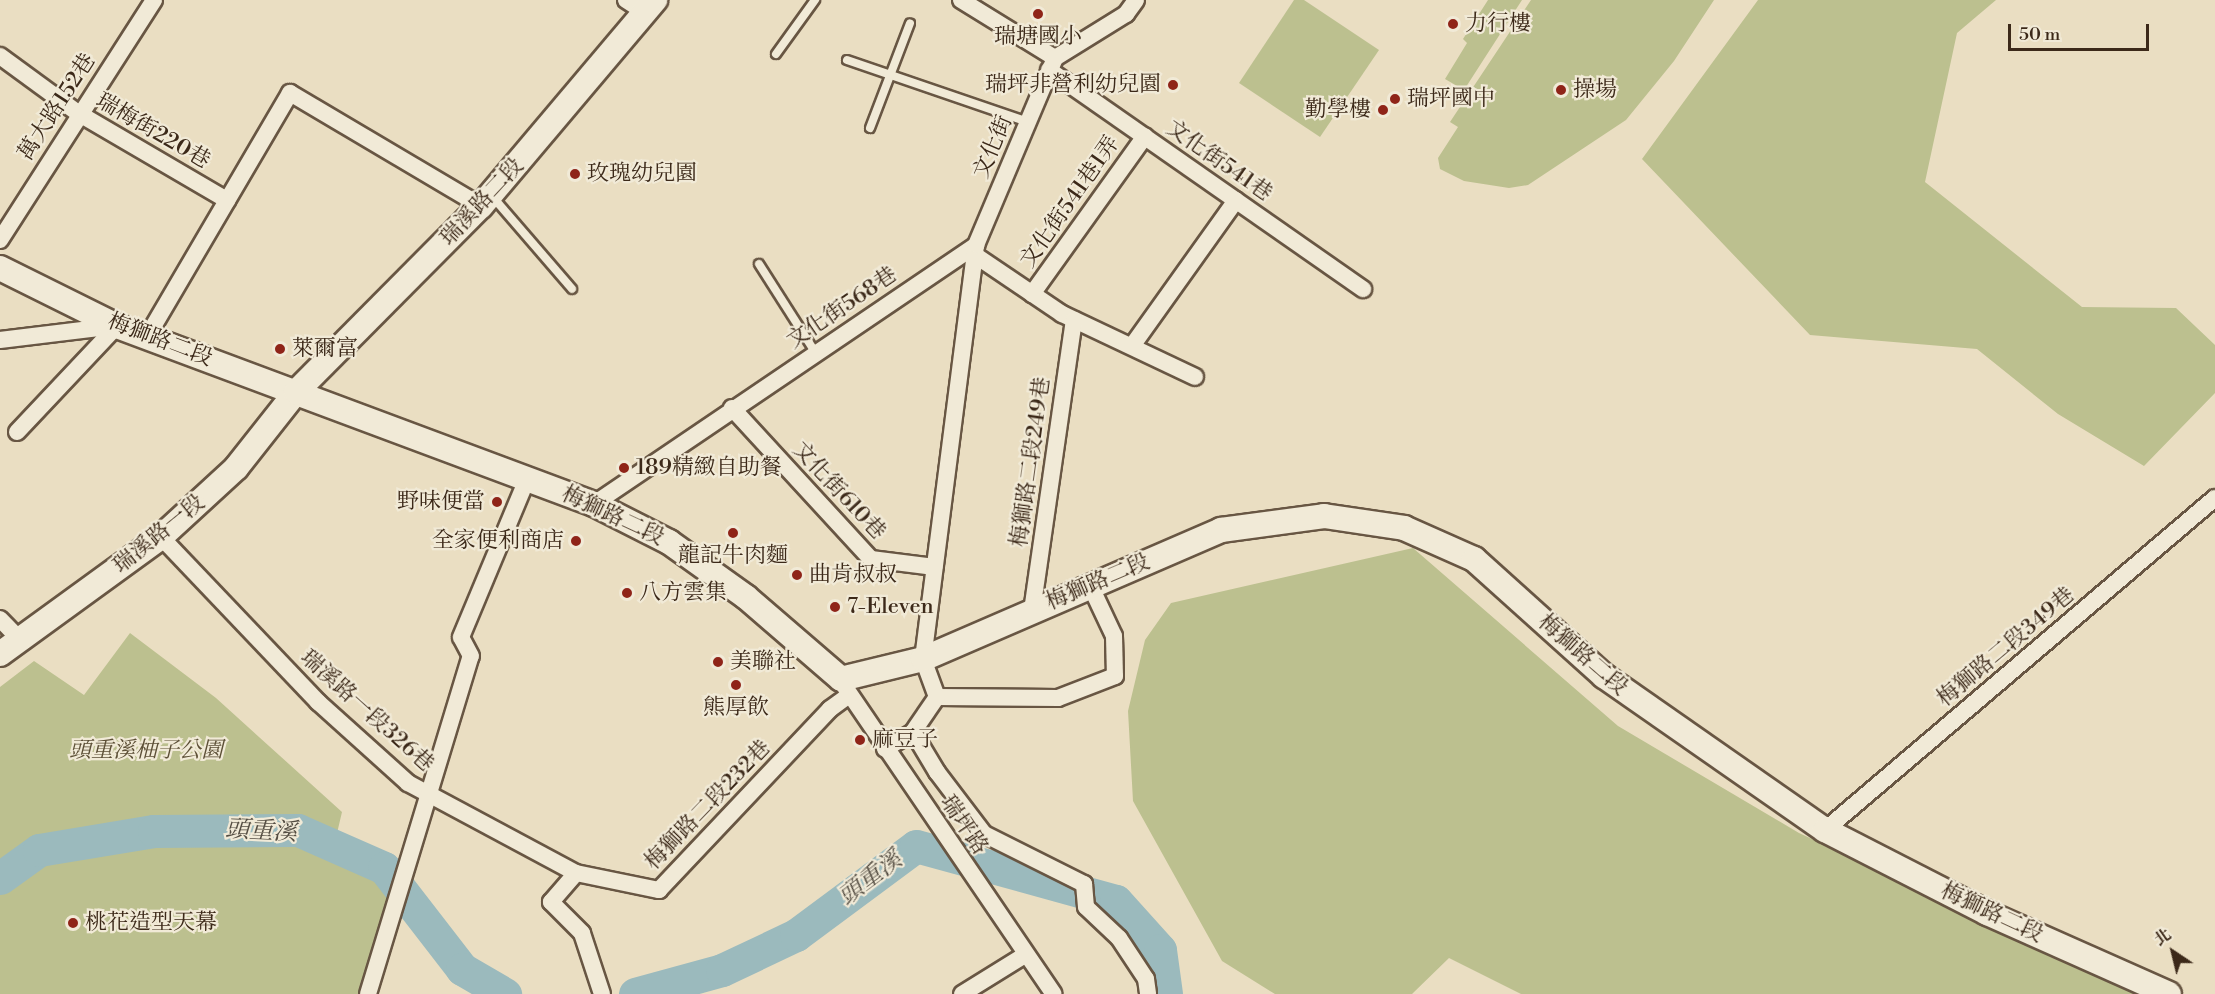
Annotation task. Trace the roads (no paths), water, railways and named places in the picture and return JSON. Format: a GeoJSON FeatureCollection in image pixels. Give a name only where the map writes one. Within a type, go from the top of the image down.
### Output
{"type":"FeatureCollection","features":[{"type":"Feature","properties":{"kind":"street","name":"萬大路152巷"},"geometry":{"type":"LineString","coordinates":[[0,240],[78,113],[154,0]]}},
{"type":"Feature","properties":{"kind":"street"},"geometry":{"type":"LineString","coordinates":[[626,0],[651,6]]}},
{"type":"Feature","properties":{"kind":"street","name":"文化街541巷"},"geometry":{"type":"LineString","coordinates":[[961,0],[1052,64],[1145,136],[1363,289]]}},
{"type":"Feature","properties":{"kind":"street"},"geometry":{"type":"LineString","coordinates":[[1052,64],[1126,14],[1136,0]]}},
{"type":"Feature","properties":{"kind":"street","name":"瑞溪路二段"},"geometry":{"type":"LineString","coordinates":[[296,392],[486,200],[651,6]]}},
{"type":"Feature","properties":{"kind":"street","name":"瑞梅街220巷"},"geometry":{"type":"LineString","coordinates":[[0,56],[78,113],[227,200]]}},
{"type":"Feature","properties":{"kind":"street","name":"文化街"},"geometry":{"type":"LineString","coordinates":[[923,659],[976,250],[1052,64]]}},
{"type":"Feature","properties":{"kind":"street"},"geometry":{"type":"LineString","coordinates":[[147,337],[290,93],[486,200]]}},
{"type":"Feature","properties":{"kind":"street","name":"文化街541巷1弄"},"geometry":{"type":"LineString","coordinates":[[1032,294],[1145,136]]}},
{"type":"Feature","properties":{"kind":"street"},"geometry":{"type":"LineString","coordinates":[[1132,346],[1236,200]]}},
{"type":"Feature","properties":{"kind":"street"},"geometry":{"type":"LineString","coordinates":[[976,250],[1032,294],[1074,320],[1195,376]]}},
{"type":"Feature","properties":{"kind":"street","name":"文化街568巷"},"geometry":{"type":"LineString","coordinates":[[594,504],[815,352],[976,250]]}},
{"type":"Feature","properties":{"kind":"street","name":"梅獅路二段"},"geometry":{"type":"LineString","coordinates":[[0,268],[117,326],[296,392],[382,427],[528,477],[594,504],[679,548],[746,597],[845,687],[923,659],[1221,530],[1324,516],[1404,528],[1474,559],[1604,676],[1825,830],[1987,913],[2169,994]]}},
{"type":"Feature","properties":{"kind":"street","name":"梅獅路二段249巷"},"geometry":{"type":"LineString","coordinates":[[1032,611],[1074,320]]}},
{"type":"Feature","properties":{"kind":"street"},"geometry":{"type":"LineString","coordinates":[[0,340],[117,326]]}},
{"type":"Feature","properties":{"kind":"street"},"geometry":{"type":"LineString","coordinates":[[17,432],[117,326]]}},
{"type":"Feature","properties":{"kind":"street","name":"瑞溪路一段"},"geometry":{"type":"LineString","coordinates":[[0,654],[161,537],[236,468],[296,392]]}},
{"type":"Feature","properties":{"kind":"street","name":"文化街610巷"},"geometry":{"type":"LineString","coordinates":[[732,408],[871,559],[934,567]]}},
{"type":"Feature","properties":{"kind":"street"},"geometry":{"type":"LineString","coordinates":[[368,994],[471,656],[461,637],[528,477]]}},
{"type":"Feature","properties":{"kind":"street","name":"梅獅路二段349巷"},"geometry":{"type":"LineString","coordinates":[[1825,830],[2215,498]]}},
{"type":"Feature","properties":{"kind":"street","name":"瑞溪路一段326巷"},"geometry":{"type":"LineString","coordinates":[[161,537],[318,702],[408,783],[576,873]]}},
{"type":"Feature","properties":{"kind":"street"},"geometry":{"type":"LineString","coordinates":[[937,697],[1058,698],[1115,676],[1114,636],[1090,585]]}},
{"type":"Feature","properties":{"kind":"street"},"geometry":{"type":"LineString","coordinates":[[0,619],[19,639]]}},
{"type":"Feature","properties":{"kind":"street"},"geometry":{"type":"LineString","coordinates":[[923,659],[937,697]]}},
{"type":"Feature","properties":{"kind":"street","name":"瑞坪路"},"geometry":{"type":"LineString","coordinates":[[845,687],[961,862],[1054,994]]}},
{"type":"Feature","properties":{"kind":"street","name":"梅獅路二段232巷"},"geometry":{"type":"LineString","coordinates":[[576,873],[659,890],[830,709],[845,687]]}},
{"type":"Feature","properties":{"kind":"street"},"geometry":{"type":"LineString","coordinates":[[885,749],[913,732],[937,697]]}},
{"type":"Feature","properties":{"kind":"street"},"geometry":{"type":"LineString","coordinates":[[913,732],[937,772],[984,834],[1033,855],[1083,884],[1086,907],[1119,938],[1146,979],[1148,994]]}},
{"type":"Feature","properties":{"kind":"street"},"geometry":{"type":"LineString","coordinates":[[576,873],[551,902],[582,933],[601,992]]}},
{"type":"Feature","properties":{"kind":"street"},"geometry":{"type":"LineString","coordinates":[[962,994],[1025,955]]}},
{"type":"Feature","properties":{"kind":"lane"},"geometry":{"type":"LineString","coordinates":[[776,54],[815,0]]}},
{"type":"Feature","properties":{"kind":"lane"},"geometry":{"type":"LineString","coordinates":[[870,128],[910,23]]}},
{"type":"Feature","properties":{"kind":"lane"},"geometry":{"type":"LineString","coordinates":[[846,60],[1028,122]]}},
{"type":"Feature","properties":{"kind":"lane"},"geometry":{"type":"LineString","coordinates":[[486,200],[572,289]]}},
{"type":"Feature","properties":{"kind":"lane"},"geometry":{"type":"LineString","coordinates":[[759,264],[815,352]]}},
{"type":"Feature","properties":{"kind":"waterway","name":"頭重溪"},"geometry":{"type":"LineString","coordinates":[[0,878],[39,850],[154,831],[298,830],[384,868],[462,969],[505,994]]}},
{"type":"Feature","properties":{"kind":"waterway","name":"頭重溪"},"geometry":{"type":"LineString","coordinates":[[635,994],[722,970],[796,935],[916,846],[1116,901],[1160,950],[1166,994]]}},
{"type":"Feature","properties":{"kind":"place","name":"瑞塘國小"},"geometry":{"type":"Point","coordinates":[1038,14]}},
{"type":"Feature","properties":{"kind":"place","name":"力行樓"},"geometry":{"type":"Point","coordinates":[1453,24]}},
{"type":"Feature","properties":{"kind":"place","name":"瑞坪非營利幼兒園"},"geometry":{"type":"Point","coordinates":[1173,85]}},
{"type":"Feature","properties":{"kind":"place","name":"操場"},"geometry":{"type":"Point","coordinates":[1561,90]}},
{"type":"Feature","properties":{"kind":"place","name":"瑞坪國中"},"geometry":{"type":"Point","coordinates":[1395,99]}},
{"type":"Feature","properties":{"kind":"place","name":"勤學樓"},"geometry":{"type":"Point","coordinates":[1383,110]}},
{"type":"Feature","properties":{"kind":"place","name":"玫瑰幼兒園"},"geometry":{"type":"Point","coordinates":[575,174]}},
{"type":"Feature","properties":{"kind":"place","name":"萊爾富"},"geometry":{"type":"Point","coordinates":[280,349]}},
{"type":"Feature","properties":{"kind":"place","name":"189精緻自助餐"},"geometry":{"type":"Point","coordinates":[624,468]}},
{"type":"Feature","properties":{"kind":"place","name":"野味便當"},"geometry":{"type":"Point","coordinates":[497,502]}},
{"type":"Feature","properties":{"kind":"place","name":"龍記牛肉麵"},"geometry":{"type":"Point","coordinates":[733,533]}},
{"type":"Feature","properties":{"kind":"place","name":"全家便利商店"},"geometry":{"type":"Point","coordinates":[576,541]}},
{"type":"Feature","properties":{"kind":"place","name":"曲肯叔叔"},"geometry":{"type":"Point","coordinates":[797,575]}},
{"type":"Feature","properties":{"kind":"place","name":"八方雲集"},"geometry":{"type":"Point","coordinates":[627,593]}},
{"type":"Feature","properties":{"kind":"place","name":"7-Eleven"},"geometry":{"type":"Point","coordinates":[835,607]}},
{"type":"Feature","properties":{"kind":"place","name":"美聯社"},"geometry":{"type":"Point","coordinates":[718,662]}},
{"type":"Feature","properties":{"kind":"place","name":"熊厚飲"},"geometry":{"type":"Point","coordinates":[736,685]}},
{"type":"Feature","properties":{"kind":"place","name":"麻豆子"},"geometry":{"type":"Point","coordinates":[860,740]}},
{"type":"Feature","properties":{"kind":"place","name":"桃花造型天幕"},"geometry":{"type":"Point","coordinates":[73,923]}},
{"type":"Feature","properties":{"kind":"park label","name":"頭重溪柚子公園"},"geometry":{"type":"Point","coordinates":[146,751]}}]}
